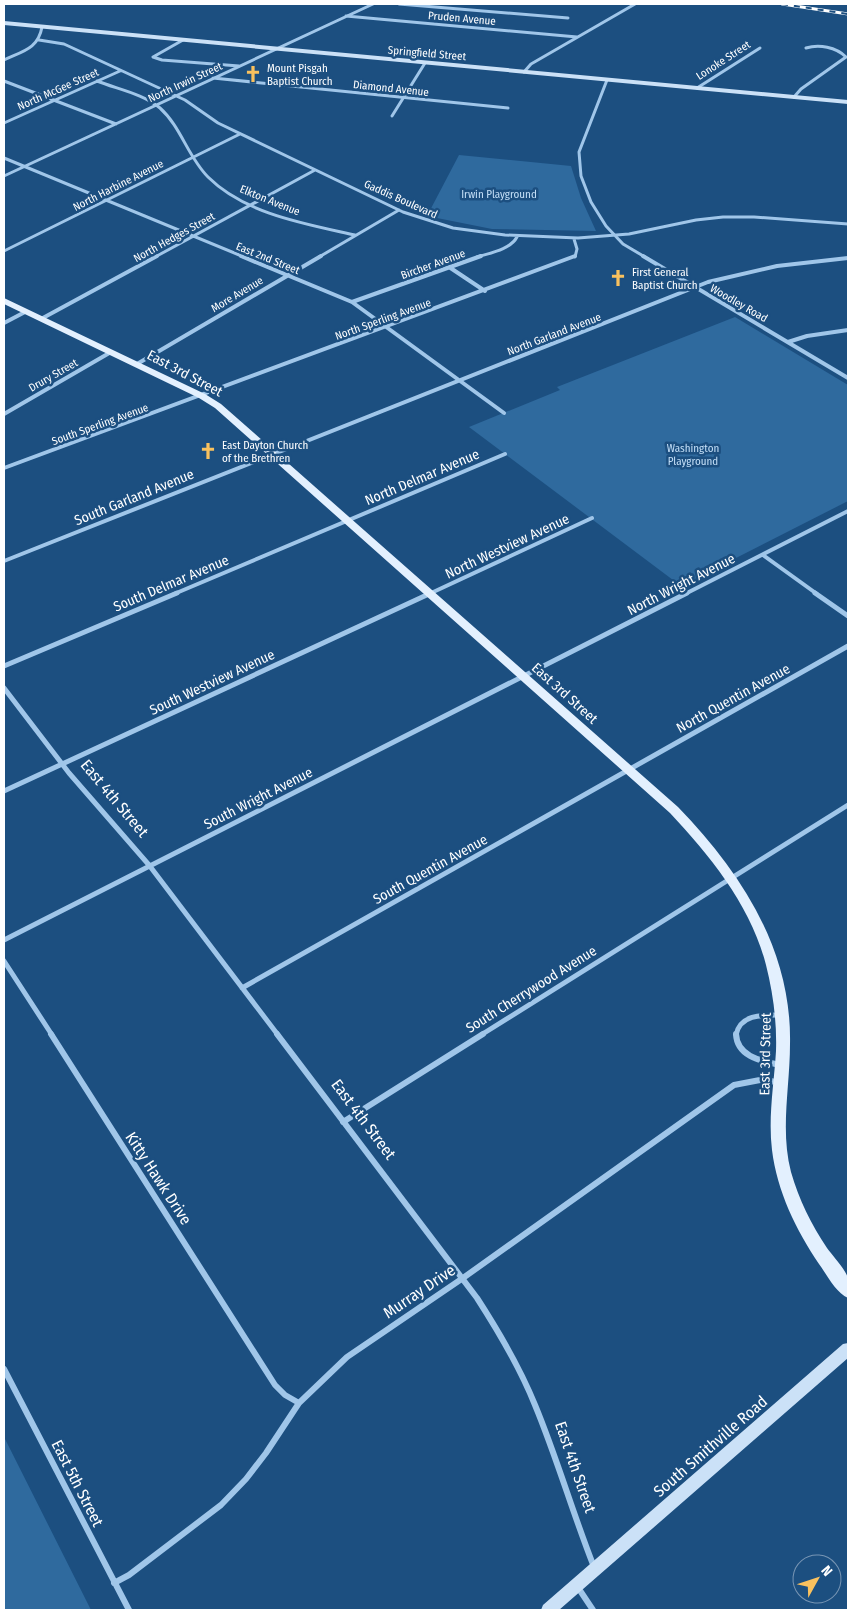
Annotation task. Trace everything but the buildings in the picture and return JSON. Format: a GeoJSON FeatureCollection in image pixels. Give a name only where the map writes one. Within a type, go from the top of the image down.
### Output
{"type":"FeatureCollection","features":[{"type":"Feature","properties":{"kind":"main road","name":"Springfield Street"},"geometry":{"type":"LineString","coordinates":[[4,23],[848,102]]}},
{"type":"Feature","properties":{"kind":"main road","name":"East 3rd Street"},"geometry":{"type":"LineString","coordinates":[[4,301],[137,364],[202,396],[218,406],[698,834],[732,878],[748,904],[771,960],[782,1014],[783,1066],[778,1127],[781,1160],[786,1181],[797,1210],[811,1238],[831,1269],[848,1290]]}},
{"type":"Feature","properties":{"kind":"main road","name":"South Smithville Road"},"geometry":{"type":"LineString","coordinates":[[595,1570],[848,1349]]}},
{"type":"Feature","properties":{"kind":"main road"},"geometry":{"type":"LineString","coordinates":[[548,1610],[595,1570]]}},
{"type":"Feature","properties":{"kind":"street","name":"North Irwin Street"},"geometry":{"type":"LineString","coordinates":[[4,176],[373,4]]}},
{"type":"Feature","properties":{"kind":"street"},"geometry":{"type":"LineString","coordinates":[[399,4],[568,18]]}},
{"type":"Feature","properties":{"kind":"street"},"geometry":{"type":"LineString","coordinates":[[524,72],[531,64],[635,4]]}},
{"type":"Feature","properties":{"kind":"street","name":"Pruden Avenue"},"geometry":{"type":"LineString","coordinates":[[346,16],[577,37]]}},
{"type":"Feature","properties":{"kind":"street"},"geometry":{"type":"LineString","coordinates":[[4,60],[32,48],[39,40],[42,27]]}},
{"type":"Feature","properties":{"kind":"street","name":"Gaddis Boulevard"},"geometry":{"type":"LineString","coordinates":[[39,40],[58,42],[176,96],[199,108],[218,123],[399,210],[424,221],[454,229],[517,236],[574,239],[614,237],[699,219],[726,216],[848,224]]}},
{"type":"Feature","properties":{"kind":"street"},"geometry":{"type":"LineString","coordinates":[[183,40],[153,57],[162,60],[239,66]]}},
{"type":"Feature","properties":{"kind":"street"},"geometry":{"type":"LineString","coordinates":[[794,97],[801,89],[846,57],[843,53],[836,50],[816,46],[806,48]]}},
{"type":"Feature","properties":{"kind":"street","name":"Lonoke Street"},"geometry":{"type":"LineString","coordinates":[[697,88],[760,48]]}},
{"type":"Feature","properties":{"kind":"street"},"geometry":{"type":"LineString","coordinates":[[392,116],[425,63]]}},
{"type":"Feature","properties":{"kind":"street","name":"North McGee Street"},"geometry":{"type":"LineString","coordinates":[[4,122],[120,71]]}},
{"type":"Feature","properties":{"kind":"street","name":"Diamond Avenue"},"geometry":{"type":"LineString","coordinates":[[213,78],[508,108]]}},
{"type":"Feature","properties":{"kind":"street","name":"Woodley Road"},"geometry":{"type":"LineString","coordinates":[[607,80],[580,152],[578,163],[582,180],[593,207],[614,237],[848,378]]}},
{"type":"Feature","properties":{"kind":"street"},"geometry":{"type":"LineString","coordinates":[[4,81],[116,124]]}},
{"type":"Feature","properties":{"kind":"street"},"geometry":{"type":"LineString","coordinates":[[97,81],[155,105],[174,126],[193,156]]}},
{"type":"Feature","properties":{"kind":"street","name":"North Harbine Avenue"},"geometry":{"type":"LineString","coordinates":[[4,251],[240,134]]}},
{"type":"Feature","properties":{"kind":"street","name":"Elkton Avenue"},"geometry":{"type":"LineString","coordinates":[[193,156],[200,169],[216,184],[252,204],[303,222],[355,235]]}},
{"type":"Feature","properties":{"kind":"street","name":"East 2nd Street"},"geometry":{"type":"LineString","coordinates":[[4,158],[352,302],[504,412]]}},
{"type":"Feature","properties":{"kind":"street","name":"North Hedges Street"},"geometry":{"type":"LineString","coordinates":[[41,319],[315,170]]}},
{"type":"Feature","properties":{"kind":"street","name":"More Avenue"},"geometry":{"type":"LineString","coordinates":[[137,364],[399,210]]}},
{"type":"Feature","properties":{"kind":"street","name":"Bircher Avenue"},"geometry":{"type":"LineString","coordinates":[[352,302],[506,247],[515,241],[517,236]]}},
{"type":"Feature","properties":{"kind":"street","name":"North Sperling Avenue"},"geometry":{"type":"LineString","coordinates":[[202,396],[571,259],[575,257],[577,249],[574,239]]}},
{"type":"Feature","properties":{"kind":"street","name":"North Garland Avenue"},"geometry":{"type":"LineString","coordinates":[[273,454],[695,287],[752,269],[790,263],[848,258]]}},
{"type":"Feature","properties":{"kind":"street"},"geometry":{"type":"LineString","coordinates":[[449,267],[484,291]]}},
{"type":"Feature","properties":{"kind":"street"},"geometry":{"type":"LineString","coordinates":[[4,323],[25,312]]}},
{"type":"Feature","properties":{"kind":"street"},"geometry":{"type":"LineString","coordinates":[[788,342],[807,336],[848,330]]}},
{"type":"Feature","properties":{"kind":"street","name":"Drury Street"},"geometry":{"type":"LineString","coordinates":[[4,414],[111,352]]}},
{"type":"Feature","properties":{"kind":"street","name":"South Sperling Avenue"},"geometry":{"type":"LineString","coordinates":[[4,468],[202,396]]}},
{"type":"Feature","properties":{"kind":"street","name":"South Garland Avenue"},"geometry":{"type":"LineString","coordinates":[[4,561],[273,454]]}},
{"type":"Feature","properties":{"kind":"street","name":"North Delmar Avenue"},"geometry":{"type":"LineString","coordinates":[[348,520],[504,454]]}},
{"type":"Feature","properties":{"kind":"street","name":"North Wright Avenue"},"geometry":{"type":"LineString","coordinates":[[523,676],[848,511]]}},
{"type":"Feature","properties":{"kind":"street","name":"North Westview Avenue"},"geometry":{"type":"LineString","coordinates":[[431,594],[592,518]]}},
{"type":"Feature","properties":{"kind":"street","name":"South Delmar Avenue"},"geometry":{"type":"LineString","coordinates":[[4,666],[348,520]]}},
{"type":"Feature","properties":{"kind":"street"},"geometry":{"type":"LineString","coordinates":[[762,555],[848,616]]}},
{"type":"Feature","properties":{"kind":"street","name":"South Westview Avenue"},"geometry":{"type":"LineString","coordinates":[[4,791],[431,594]]}},
{"type":"Feature","properties":{"kind":"street","name":"North Quentin Avenue"},"geometry":{"type":"LineString","coordinates":[[628,770],[848,646]]}},
{"type":"Feature","properties":{"kind":"street","name":"South Wright Avenue"},"geometry":{"type":"LineString","coordinates":[[4,940],[523,676]]}},
{"type":"Feature","properties":{"kind":"street","name":"East 4th Street"},"geometry":{"type":"LineString","coordinates":[[4,688],[62,763],[149,865],[463,1278],[517,1363],[536,1406],[595,1570]]}},
{"type":"Feature","properties":{"kind":"street","name":"South Quentin Avenue"},"geometry":{"type":"LineString","coordinates":[[242,988],[628,770]]}},
{"type":"Feature","properties":{"kind":"street","name":"South Cherrywood Avenue"},"geometry":{"type":"LineString","coordinates":[[344,1122],[848,805]]}},
{"type":"Feature","properties":{"kind":"street","name":"Kitty Hawk Drive"},"geometry":{"type":"LineString","coordinates":[[4,961],[275,1384],[285,1395],[299,1403]]}},
{"type":"Feature","properties":{"kind":"street"},"geometry":{"type":"LineString","coordinates":[[782,1014],[762,1015],[742,1022],[737,1030],[736,1037],[738,1044],[744,1052],[755,1059],[783,1066]]}},
{"type":"Feature","properties":{"kind":"street","name":"Murray Drive"},"geometry":{"type":"LineString","coordinates":[[114,1583],[129,1574],[221,1505],[262,1460],[299,1403],[318,1382],[347,1357],[463,1278],[734,1085],[760,1080],[781,1082]]}},
{"type":"Feature","properties":{"kind":"street","name":"East 5th Street"},"geometry":{"type":"LineString","coordinates":[[4,1369],[129,1610]]}},
{"type":"Feature","properties":{"kind":"street"},"geometry":{"type":"LineString","coordinates":[[577,1586],[593,1610]]}},
{"type":"Feature","properties":{"kind":"green space","name":"Irwin Playground"},"geometry":{"type":"Polygon","coordinates":[[[459,155],[571,166],[581,198],[596,231],[492,229],[427,216],[459,155]]]}},
{"type":"Feature","properties":{"kind":"green space","name":"Washington Playground"},"geometry":{"type":"Polygon","coordinates":[[[735,317],[848,385],[848,501],[681,586],[469,427],[560,390],[557,387],[735,317]]]}},
{"type":"Feature","properties":{"kind":"green space"},"geometry":{"type":"Polygon","coordinates":[[[4,1437],[91,1610],[4,1610],[4,1437]]]}},
{"type":"Feature","properties":{"kind":"railway"},"geometry":{"type":"LineString","coordinates":[[782,4],[848,14]]}},
{"type":"Feature","properties":{"kind":"place","name":"Mount Pisgah Baptist Church"},"geometry":{"type":"Point","coordinates":[253,74]}},
{"type":"Feature","properties":{"kind":"place","name":"First General Baptist Church"},"geometry":{"type":"Point","coordinates":[618,278]}},
{"type":"Feature","properties":{"kind":"place","name":"East Dayton Church of the Brethren"},"geometry":{"type":"Point","coordinates":[208,451]}}]}
